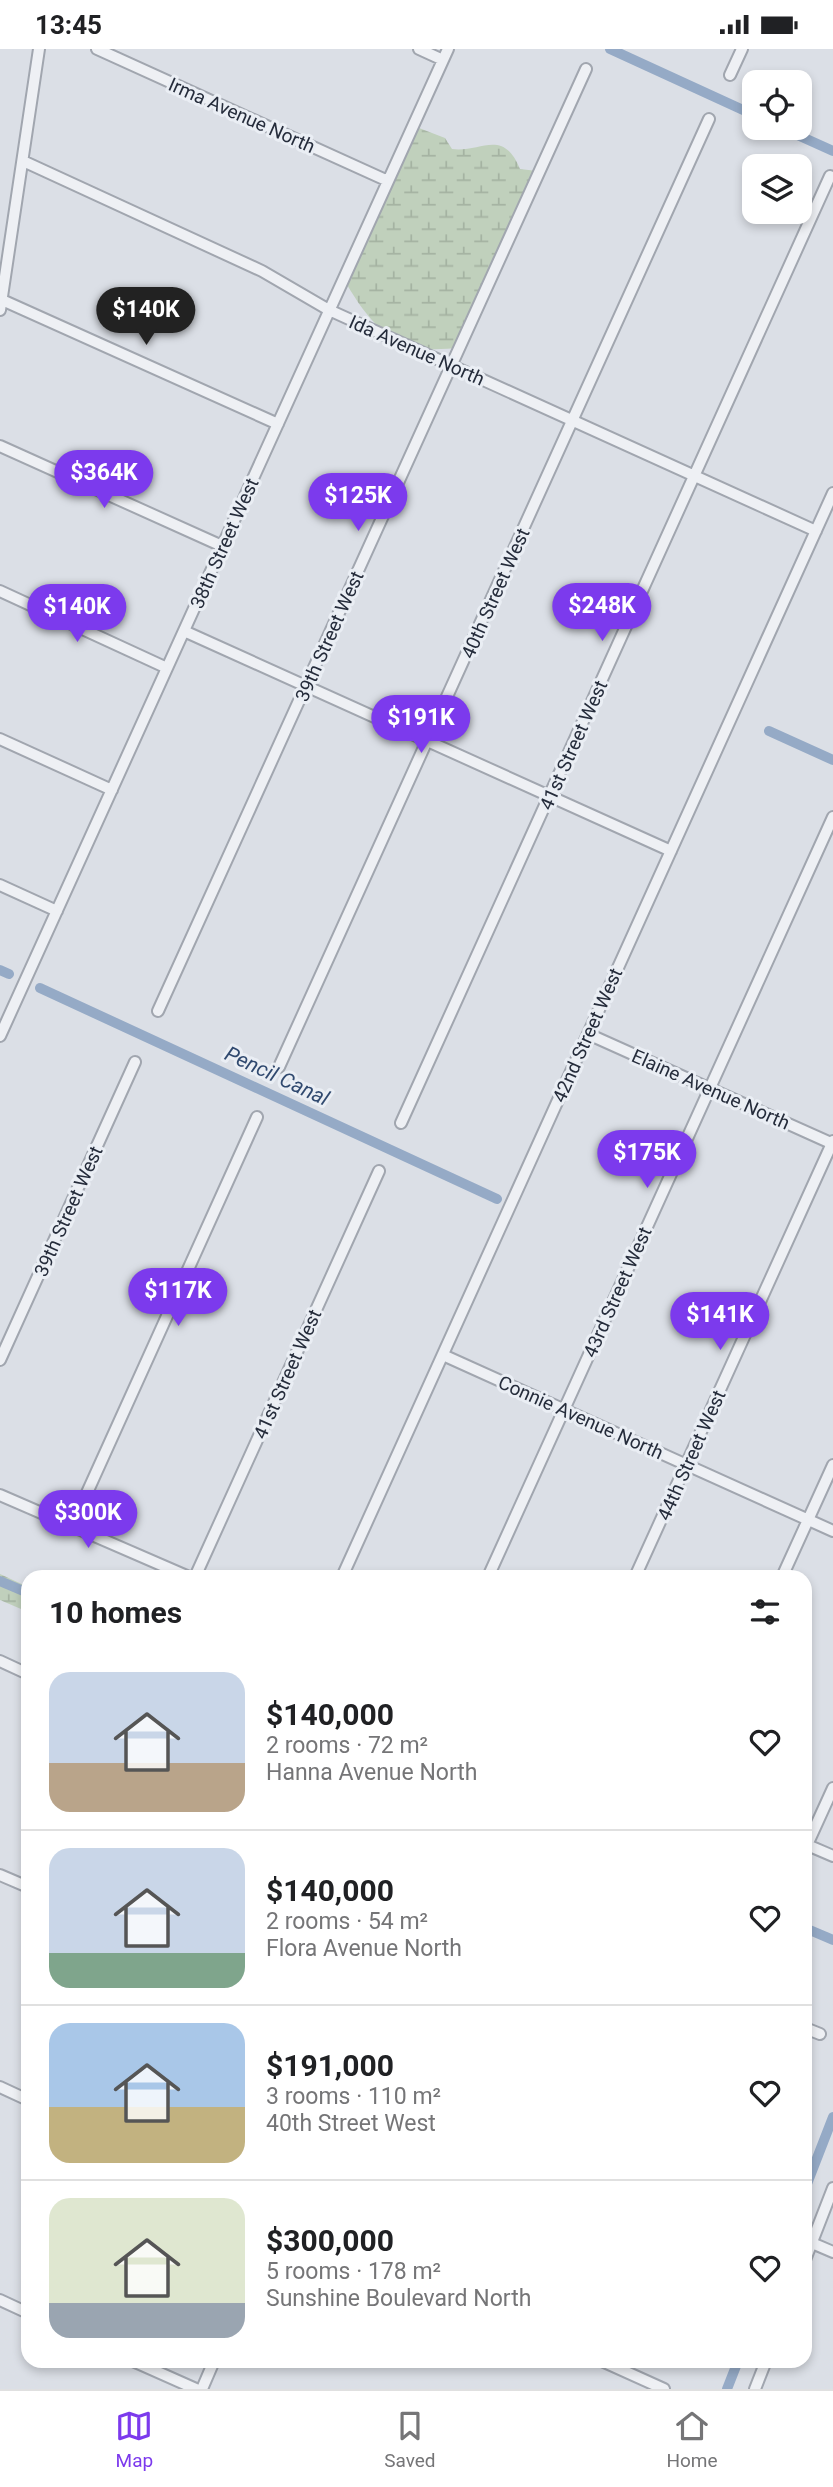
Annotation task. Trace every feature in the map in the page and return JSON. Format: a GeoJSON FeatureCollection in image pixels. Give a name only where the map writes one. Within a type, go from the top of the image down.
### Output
{"type":"FeatureCollection","features":[{"type":"Feature","properties":{"kind":"street"},"geometry":{"type":"LineString","coordinates":[[39,49],[1,305],[278,424]]}},
{"type":"Feature","properties":{"kind":"street","name":"Irma Avenue North"},"geometry":{"type":"LineString","coordinates":[[96,49],[388,181]]}},
{"type":"Feature","properties":{"kind":"street"},"geometry":{"type":"LineString","coordinates":[[419,49],[445,54]]}},
{"type":"Feature","properties":{"kind":"street"},"geometry":{"type":"LineString","coordinates":[[730,75],[742,49]]}},
{"type":"Feature","properties":{"kind":"street","name":"38th Street West"},"geometry":{"type":"LineString","coordinates":[[0,1036],[445,54]]}},
{"type":"Feature","properties":{"kind":"street","name":"39th Street West"},"geometry":{"type":"LineString","coordinates":[[158,1011],[586,69]]}},
{"type":"Feature","properties":{"kind":"street","name":"40th Street West"},"geometry":{"type":"LineString","coordinates":[[279,1067],[709,118]]}},
{"type":"Feature","properties":{"kind":"street","name":"Ida Avenue North"},"geometry":{"type":"LineString","coordinates":[[23,161],[262,271],[329,310],[816,531]]}},
{"type":"Feature","properties":{"kind":"street","name":"41st Street West"},"geometry":{"type":"LineString","coordinates":[[401,1123],[830,176]]}},
{"type":"Feature","properties":{"kind":"street"},"geometry":{"type":"LineString","coordinates":[[0,446],[222,546]]}},
{"type":"Feature","properties":{"kind":"street","name":"42nd Street West"},"geometry":{"type":"LineString","coordinates":[[345,1570],[833,493]]}},
{"type":"Feature","properties":{"kind":"street"},"geometry":{"type":"LineString","coordinates":[[0,591],[167,668]]}},
{"type":"Feature","properties":{"kind":"street"},"geometry":{"type":"LineString","coordinates":[[184,631],[671,851]]}},
{"type":"Feature","properties":{"kind":"street"},"geometry":{"type":"LineString","coordinates":[[0,739],[112,790]]}},
{"type":"Feature","properties":{"kind":"street","name":"43rd Street West"},"geometry":{"type":"LineString","coordinates":[[491,1570],[833,817]]}},
{"type":"Feature","properties":{"kind":"street"},"geometry":{"type":"LineString","coordinates":[[0,885],[57,911]]}},
{"type":"Feature","properties":{"kind":"street","name":"Elaine Avenue North"},"geometry":{"type":"LineString","coordinates":[[588,1034],[833,1143]]}},
{"type":"Feature","properties":{"kind":"street","name":"39th Street West"},"geometry":{"type":"LineString","coordinates":[[0,1360],[135,1062]]}},
{"type":"Feature","properties":{"kind":"street"},"geometry":{"type":"LineString","coordinates":[[72,1525],[257,1117]]}},
{"type":"Feature","properties":{"kind":"street","name":"44th Street West"},"geometry":{"type":"LineString","coordinates":[[638,1570],[833,1143]]}},
{"type":"Feature","properties":{"kind":"street","name":"41st Street West"},"geometry":{"type":"LineString","coordinates":[[198,1570],[379,1171]]}},
{"type":"Feature","properties":{"kind":"street","name":"Connie Avenue North"},"geometry":{"type":"LineString","coordinates":[[443,1355],[833,1531]]}},
{"type":"Feature","properties":{"kind":"street"},"geometry":{"type":"LineString","coordinates":[[785,1570],[833,1465]]}},
{"type":"Feature","properties":{"kind":"street"},"geometry":{"type":"LineString","coordinates":[[0,1495],[174,1570]]}},
{"type":"Feature","properties":{"kind":"street"},"geometry":{"type":"LineString","coordinates":[[0,1661],[21,1671]]}},
{"type":"Feature","properties":{"kind":"street"},"geometry":{"type":"LineString","coordinates":[[812,1832],[833,1788]]}},
{"type":"Feature","properties":{"kind":"street"},"geometry":{"type":"LineString","coordinates":[[812,1847],[833,1856]]}},
{"type":"Feature","properties":{"kind":"street"},"geometry":{"type":"LineString","coordinates":[[0,1875],[21,1884]]}},
{"type":"Feature","properties":{"kind":"street"},"geometry":{"type":"LineString","coordinates":[[812,2031],[820,2034]]}},
{"type":"Feature","properties":{"kind":"street"},"geometry":{"type":"LineString","coordinates":[[0,2087],[21,2097]]}},
{"type":"Feature","properties":{"kind":"street"},"geometry":{"type":"LineString","coordinates":[[833,2188],[812,2243],[833,2252]]}},
{"type":"Feature","properties":{"kind":"street"},"geometry":{"type":"LineString","coordinates":[[0,2300],[21,2310]]}},
{"type":"Feature","properties":{"kind":"street"},"geometry":{"type":"LineString","coordinates":[[149,2368],[196,2389]]}},
{"type":"Feature","properties":{"kind":"street"},"geometry":{"type":"LineString","coordinates":[[202,2389],[212,2368]]}},
{"type":"Feature","properties":{"kind":"street"},"geometry":{"type":"LineString","coordinates":[[617,2368],[664,2389]]}},
{"type":"Feature","properties":{"kind":"street"},"geometry":{"type":"LineString","coordinates":[[755,2389],[763,2368]]}},
{"type":"Feature","properties":{"kind":"green space"},"geometry":{"type":"Polygon","coordinates":[[[419,128],[445,138],[452,149],[498,145],[513,156],[520,169],[537,171],[461,348],[428,349],[399,341],[387,334],[367,314],[343,278],[419,128]]]}},
{"type":"Feature","properties":{"kind":"green space"},"geometry":{"type":"Polygon","coordinates":[[[0,1574],[21,1584],[21,1609],[0,1600],[0,1574]]]}},
{"type":"Feature","properties":{"kind":"waterway"},"geometry":{"type":"LineString","coordinates":[[610,49],[742,110]]}},
{"type":"Feature","properties":{"kind":"waterway"},"geometry":{"type":"LineString","coordinates":[[809,140],[833,151]]}},
{"type":"Feature","properties":{"kind":"waterway"},"geometry":{"type":"LineString","coordinates":[[769,731],[833,760]]}},
{"type":"Feature","properties":{"kind":"waterway","name":"Pencil Canal"},"geometry":{"type":"LineString","coordinates":[[0,970],[9,974]]}},
{"type":"Feature","properties":{"kind":"waterway","name":"Pencil Canal"},"geometry":{"type":"LineString","coordinates":[[40,988],[497,1199]]}},
{"type":"Feature","properties":{"kind":"waterway"},"geometry":{"type":"LineString","coordinates":[[0,1581],[21,1590]]}},
{"type":"Feature","properties":{"kind":"waterway"},"geometry":{"type":"LineString","coordinates":[[812,1931],[833,1940]]}},
{"type":"Feature","properties":{"kind":"waterway"},"geometry":{"type":"LineString","coordinates":[[812,2171],[833,2117]]}},
{"type":"Feature","properties":{"kind":"waterway"},"geometry":{"type":"LineString","coordinates":[[727,2389],[735,2368]]}}]}
